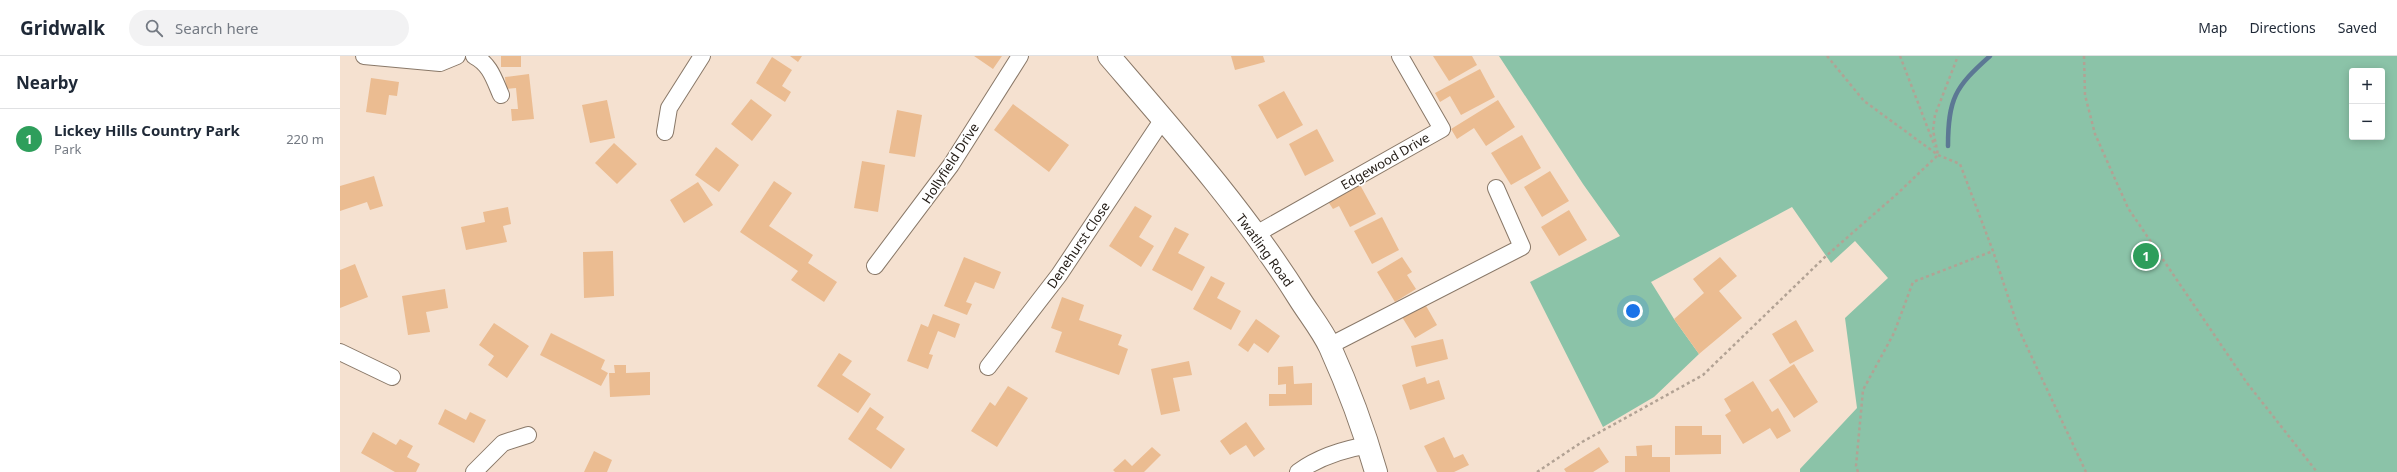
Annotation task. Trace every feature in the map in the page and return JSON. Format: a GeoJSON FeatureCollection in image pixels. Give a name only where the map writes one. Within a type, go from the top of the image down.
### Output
{"type":"FeatureCollection","features":[{"type":"Feature","properties":{"kind":"street"},"geometry":{"type":"LineString","coordinates":[[364,56],[440,63],[457,56]]}},
{"type":"Feature","properties":{"kind":"street"},"geometry":{"type":"LineString","coordinates":[[474,56],[484,61],[489,68],[500,95]]}},
{"type":"Feature","properties":{"kind":"street"},"geometry":{"type":"LineString","coordinates":[[665,132],[669,108],[702,56]]}},
{"type":"Feature","properties":{"kind":"street","name":"Hollyfield Drive"},"geometry":{"type":"LineString","coordinates":[[875,266],[951,165],[1020,56]]}},
{"type":"Feature","properties":{"kind":"street","name":"Twatling Road"},"geometry":{"type":"LineString","coordinates":[[1109,56],[1163,119],[1256,234],[1288,280],[1329,346],[1369,445],[1376,472]]}},
{"type":"Feature","properties":{"kind":"street","name":"Edgewood Drive"},"geometry":{"type":"LineString","coordinates":[[1256,234],[1442,128],[1400,56]]}},
{"type":"Feature","properties":{"kind":"street","name":"Denehurst Close"},"geometry":{"type":"LineString","coordinates":[[988,367],[1058,275],[1163,119]]}},
{"type":"Feature","properties":{"kind":"street"},"geometry":{"type":"LineString","coordinates":[[1329,346],[1522,247],[1496,188]]}},
{"type":"Feature","properties":{"kind":"street"},"geometry":{"type":"LineString","coordinates":[[340,352],[392,377]]}},
{"type":"Feature","properties":{"kind":"street"},"geometry":{"type":"LineString","coordinates":[[474,472],[503,443],[528,434]]}},
{"type":"Feature","properties":{"kind":"street"},"geometry":{"type":"LineString","coordinates":[[1298,472],[1309,464],[1349,448],[1369,445]]}},
{"type":"Feature","properties":{"kind":"path"},"geometry":{"type":"LineString","coordinates":[[1827,56],[1864,101],[1938,155],[1960,164],[1993,251],[2019,330],[2086,472]]}},
{"type":"Feature","properties":{"kind":"path"},"geometry":{"type":"LineString","coordinates":[[1900,56],[1938,155]]}},
{"type":"Feature","properties":{"kind":"path"},"geometry":{"type":"LineString","coordinates":[[1938,155],[1933,130],[1935,115],[1958,56]]}},
{"type":"Feature","properties":{"kind":"path"},"geometry":{"type":"LineString","coordinates":[[2084,56],[2085,95],[2095,134],[2128,208],[2247,383],[2317,472]]}},
{"type":"Feature","properties":{"kind":"path"},"geometry":{"type":"LineString","coordinates":[[1537,472],[1582,442],[1703,375],[1826,256],[1897,194],[1938,155]]}},
{"type":"Feature","properties":{"kind":"path"},"geometry":{"type":"LineString","coordinates":[[1858,472],[1856,466],[1863,390],[1894,333],[1912,282],[1993,251]]}},
{"type":"Feature","properties":{"kind":"green space"},"geometry":{"type":"Polygon","coordinates":[[[1499,56],[2397,56],[2397,472],[1800,472],[1800,469],[1857,408],[1845,318],[1888,278],[1855,241],[1831,263],[1792,207],[1651,282],[1674,319],[1699,354],[1654,397],[1603,427],[1530,282],[1620,236],[1583,184],[1499,56]]]}},
{"type":"Feature","properties":{"kind":"building"},"geometry":{"type":"Polygon","coordinates":[[[501,56],[521,56],[521,67],[501,67],[501,56]]]}},
{"type":"Feature","properties":{"kind":"building"},"geometry":{"type":"Polygon","coordinates":[[[790,56],[802,56],[798,62],[790,56]]]}},
{"type":"Feature","properties":{"kind":"building"},"geometry":{"type":"Polygon","coordinates":[[[974,56],[1002,56],[993,69],[974,56]]]}},
{"type":"Feature","properties":{"kind":"building"},"geometry":{"type":"Polygon","coordinates":[[[1231,56],[1263,56],[1265,62],[1235,70],[1231,56]]]}},
{"type":"Feature","properties":{"kind":"building"},"geometry":{"type":"Polygon","coordinates":[[[1433,56],[1472,56],[1477,65],[1449,81],[1433,56]]]}},
{"type":"Feature","properties":{"kind":"building"},"geometry":{"type":"Polygon","coordinates":[[[772,57],[792,70],[782,86],[791,92],[785,102],[756,83],[772,57]]]}},
{"type":"Feature","properties":{"kind":"building"},"geometry":{"type":"Polygon","coordinates":[[[1480,69],[1495,97],[1461,115],[1450,96],[1440,102],[1435,93],[1480,69]]]}},
{"type":"Feature","properties":{"kind":"building"},"geometry":{"type":"Polygon","coordinates":[[[529,74],[534,119],[512,121],[511,109],[518,109],[516,88],[506,89],[505,77],[529,74]]]}},
{"type":"Feature","properties":{"kind":"building"},"geometry":{"type":"Polygon","coordinates":[[[371,78],[399,82],[397,96],[389,95],[386,115],[366,112],[371,78]]]}},
{"type":"Feature","properties":{"kind":"building"},"geometry":{"type":"Polygon","coordinates":[[[1284,91],[1303,125],[1277,139],[1258,105],[1284,91]]]}},
{"type":"Feature","properties":{"kind":"building"},"geometry":{"type":"Polygon","coordinates":[[[751,99],[772,115],[752,141],[731,124],[751,99]]]}},
{"type":"Feature","properties":{"kind":"building"},"geometry":{"type":"Polygon","coordinates":[[[607,100],[615,138],[590,143],[582,105],[607,100]]]}},
{"type":"Feature","properties":{"kind":"building"},"geometry":{"type":"Polygon","coordinates":[[[1498,100],[1515,127],[1486,146],[1474,128],[1457,139],[1451,129],[1498,100]]]}},
{"type":"Feature","properties":{"kind":"building"},"geometry":{"type":"Polygon","coordinates":[[[1013,104],[1069,145],[1049,172],[994,130],[1013,104]]]}},
{"type":"Feature","properties":{"kind":"building"},"geometry":{"type":"Polygon","coordinates":[[[897,110],[922,115],[915,157],[889,153],[897,110]]]}},
{"type":"Feature","properties":{"kind":"building"},"geometry":{"type":"Polygon","coordinates":[[[1317,129],[1334,161],[1305,176],[1289,144],[1317,129]]]}},
{"type":"Feature","properties":{"kind":"building"},"geometry":{"type":"Polygon","coordinates":[[[1522,135],[1541,168],[1511,185],[1491,153],[1522,135]]]}},
{"type":"Feature","properties":{"kind":"building"},"geometry":{"type":"Polygon","coordinates":[[[614,143],[637,164],[617,184],[595,163],[614,143]]]}},
{"type":"Feature","properties":{"kind":"building"},"geometry":{"type":"Polygon","coordinates":[[[716,147],[739,165],[719,192],[695,175],[716,147]]]}},
{"type":"Feature","properties":{"kind":"building"},"geometry":{"type":"Polygon","coordinates":[[[862,161],[885,165],[878,212],[854,208],[862,161]]]}},
{"type":"Feature","properties":{"kind":"building"},"geometry":{"type":"Polygon","coordinates":[[[1550,171],[1569,201],[1542,217],[1524,187],[1550,171]]]}},
{"type":"Feature","properties":{"kind":"building"},"geometry":{"type":"Polygon","coordinates":[[[374,176],[383,206],[370,210],[367,202],[340,211],[340,186],[374,176]]]}},
{"type":"Feature","properties":{"kind":"building"},"geometry":{"type":"Polygon","coordinates":[[[774,181],[792,193],[769,226],[813,255],[808,263],[837,282],[824,302],[791,280],[798,271],[740,232],[774,181]]]}},
{"type":"Feature","properties":{"kind":"building"},"geometry":{"type":"Polygon","coordinates":[[[698,182],[713,205],[684,223],[670,200],[698,182]]]}},
{"type":"Feature","properties":{"kind":"building"},"geometry":{"type":"Polygon","coordinates":[[[1359,183],[1376,214],[1350,227],[1339,206],[1333,209],[1327,200],[1359,183]]]}},
{"type":"Feature","properties":{"kind":"building"},"geometry":{"type":"Polygon","coordinates":[[[1135,206],[1152,216],[1139,237],[1154,246],[1141,267],[1109,246],[1135,206]]]}},
{"type":"Feature","properties":{"kind":"building"},"geometry":{"type":"Polygon","coordinates":[[[508,207],[511,224],[503,226],[507,242],[466,250],[461,227],[485,222],[483,212],[508,207]]]}},
{"type":"Feature","properties":{"kind":"building"},"geometry":{"type":"Polygon","coordinates":[[[1569,210],[1587,240],[1559,256],[1541,227],[1569,210]]]}},
{"type":"Feature","properties":{"kind":"building"},"geometry":{"type":"Polygon","coordinates":[[[1382,217],[1399,250],[1372,264],[1354,231],[1382,217]]]}},
{"type":"Feature","properties":{"kind":"building"},"geometry":{"type":"Polygon","coordinates":[[[1175,227],[1189,234],[1178,253],[1205,267],[1192,291],[1152,270],[1175,227]]]}},
{"type":"Feature","properties":{"kind":"building"},"geometry":{"type":"Polygon","coordinates":[[[613,251],[614,296],[584,298],[583,252],[613,251]]]}},
{"type":"Feature","properties":{"kind":"building"},"geometry":{"type":"Polygon","coordinates":[[[964,257],[1001,272],[994,289],[975,282],[966,302],[972,304],[967,315],[944,306],[964,257]]]}},
{"type":"Feature","properties":{"kind":"building"},"geometry":{"type":"Polygon","coordinates":[[[1402,257],[1412,272],[1407,275],[1416,289],[1395,302],[1377,272],[1402,257]]]}},
{"type":"Feature","properties":{"kind":"building"},"geometry":{"type":"Polygon","coordinates":[[[1720,257],[1737,276],[1719,291],[1742,318],[1699,354],[1674,319],[1704,293],[1693,279],[1720,257]]]}},
{"type":"Feature","properties":{"kind":"building"},"geometry":{"type":"Polygon","coordinates":[[[355,264],[368,297],[340,308],[340,270],[355,264]]]}},
{"type":"Feature","properties":{"kind":"building"},"geometry":{"type":"Polygon","coordinates":[[[1211,276],[1225,283],[1217,298],[1241,311],[1231,330],[1193,309],[1211,276]]]}},
{"type":"Feature","properties":{"kind":"building"},"geometry":{"type":"Polygon","coordinates":[[[445,289],[448,308],[426,312],[430,332],[408,335],[402,296],[445,289]]]}},
{"type":"Feature","properties":{"kind":"building"},"geometry":{"type":"Polygon","coordinates":[[[1062,297],[1084,305],[1079,320],[1122,335],[1118,345],[1128,349],[1119,375],[1055,352],[1062,332],[1051,328],[1062,297]]]}},
{"type":"Feature","properties":{"kind":"building"},"geometry":{"type":"Polygon","coordinates":[[[1425,304],[1437,325],[1415,338],[1402,317],[1425,304]]]}},
{"type":"Feature","properties":{"kind":"building"},"geometry":{"type":"Polygon","coordinates":[[[933,314],[960,324],[955,338],[938,331],[929,354],[933,355],[928,369],[907,361],[921,324],[928,327],[933,314]]]}},
{"type":"Feature","properties":{"kind":"building"},"geometry":{"type":"Polygon","coordinates":[[[1256,319],[1280,336],[1268,353],[1254,343],[1248,352],[1238,345],[1256,319]]]}},
{"type":"Feature","properties":{"kind":"building"},"geometry":{"type":"Polygon","coordinates":[[[1796,320],[1814,351],[1790,364],[1772,334],[1796,320]]]}},
{"type":"Feature","properties":{"kind":"building"},"geometry":{"type":"Polygon","coordinates":[[[494,323],[529,346],[507,378],[488,365],[494,356],[479,345],[494,323]]]}},
{"type":"Feature","properties":{"kind":"building"},"geometry":{"type":"Polygon","coordinates":[[[551,333],[605,360],[601,369],[608,373],[601,386],[540,355],[551,333]]]}},
{"type":"Feature","properties":{"kind":"building"},"geometry":{"type":"Polygon","coordinates":[[[1443,339],[1448,359],[1416,367],[1411,346],[1443,339]]]}},
{"type":"Feature","properties":{"kind":"building"},"geometry":{"type":"Polygon","coordinates":[[[839,353],[852,361],[842,375],[871,394],[858,413],[817,386],[839,353]]]}},
{"type":"Feature","properties":{"kind":"building"},"geometry":{"type":"Polygon","coordinates":[[[1189,361],[1192,375],[1173,378],[1180,411],[1161,415],[1151,369],[1189,361]]]}},
{"type":"Feature","properties":{"kind":"building"},"geometry":{"type":"Polygon","coordinates":[[[1794,364],[1818,402],[1794,418],[1769,380],[1794,364]]]}},
{"type":"Feature","properties":{"kind":"building"},"geometry":{"type":"Polygon","coordinates":[[[614,365],[626,365],[626,373],[650,372],[650,395],[610,397],[609,373],[615,373],[614,365]]]}},
{"type":"Feature","properties":{"kind":"building"},"geometry":{"type":"Polygon","coordinates":[[[1293,366],[1294,384],[1312,383],[1312,405],[1269,406],[1269,394],[1286,394],[1286,384],[1278,385],[1278,367],[1293,366]]]}},
{"type":"Feature","properties":{"kind":"building"},"geometry":{"type":"Polygon","coordinates":[[[1425,377],[1427,384],[1439,380],[1445,399],[1410,410],[1402,385],[1425,377]]]}},
{"type":"Feature","properties":{"kind":"building"},"geometry":{"type":"Polygon","coordinates":[[[1753,381],[1772,412],[1778,408],[1791,431],[1777,439],[1770,428],[1743,444],[1725,415],[1731,411],[1724,399],[1753,381]]]}},
{"type":"Feature","properties":{"kind":"building"},"geometry":{"type":"Polygon","coordinates":[[[1008,386],[1028,398],[997,447],[971,431],[990,402],[995,406],[1008,386]]]}},
{"type":"Feature","properties":{"kind":"building"},"geometry":{"type":"Polygon","coordinates":[[[870,407],[884,417],[876,429],[905,449],[891,469],[848,439],[870,407]]]}},
{"type":"Feature","properties":{"kind":"building"},"geometry":{"type":"Polygon","coordinates":[[[445,409],[466,420],[470,412],[486,420],[474,443],[438,424],[445,409]]]}},
{"type":"Feature","properties":{"kind":"building"},"geometry":{"type":"Polygon","coordinates":[[[1246,422],[1265,449],[1254,457],[1246,445],[1230,455],[1220,441],[1246,422]]]}},
{"type":"Feature","properties":{"kind":"building"},"geometry":{"type":"Polygon","coordinates":[[[1675,426],[1702,426],[1702,435],[1721,435],[1721,454],[1675,455],[1675,426]]]}},
{"type":"Feature","properties":{"kind":"building"},"geometry":{"type":"Polygon","coordinates":[[[373,432],[396,445],[400,439],[413,446],[407,457],[420,464],[416,472],[395,472],[361,453],[373,432]]]}},
{"type":"Feature","properties":{"kind":"building"},"geometry":{"type":"Polygon","coordinates":[[[1444,437],[1454,458],[1463,454],[1469,465],[1454,472],[1437,472],[1424,446],[1444,437]]]}},
{"type":"Feature","properties":{"kind":"building"},"geometry":{"type":"Polygon","coordinates":[[[1652,445],[1652,457],[1670,457],[1670,472],[1625,472],[1625,456],[1637,456],[1636,446],[1652,445]]]}},
{"type":"Feature","properties":{"kind":"building"},"geometry":{"type":"Polygon","coordinates":[[[1152,447],[1161,455],[1144,472],[1115,472],[1113,470],[1125,459],[1132,466],[1152,447]]]}},
{"type":"Feature","properties":{"kind":"building"},"geometry":{"type":"Polygon","coordinates":[[[1599,447],[1609,462],[1593,472],[1566,472],[1564,469],[1599,447]]]}},
{"type":"Feature","properties":{"kind":"building"},"geometry":{"type":"Polygon","coordinates":[[[594,451],[612,460],[607,472],[584,472],[594,451]]]}},
{"type":"Feature","properties":{"kind":"waterway"},"geometry":{"type":"LineString","coordinates":[[1948,146],[1950,116],[1956,95],[1961,86],[1990,56]]}},
{"type":"Feature","properties":{"kind":"place","name":"Lickey Hills Country Park"},"geometry":{"type":"Point","coordinates":[2146,256]}}]}
